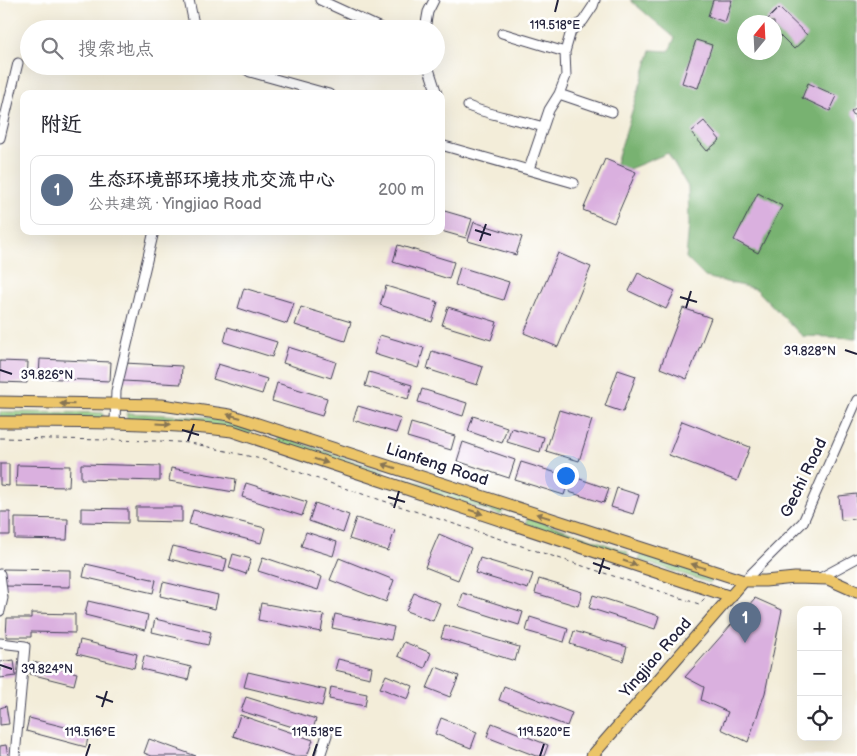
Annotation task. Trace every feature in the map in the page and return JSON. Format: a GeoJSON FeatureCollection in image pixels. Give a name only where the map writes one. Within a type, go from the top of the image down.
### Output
{"type":"FeatureCollection","features":[{"type":"Feature","properties":{"kind":"main road","name":"Lianfeng Road"},"geometry":{"type":"LineString","coordinates":[[0,402],[162,405],[230,414],[744,582]]}},
{"type":"Feature","properties":{"kind":"main road","name":"Lianfeng Road"},"geometry":{"type":"LineString","coordinates":[[0,422],[115,422],[183,425],[232,431],[730,597]]}},
{"type":"Feature","properties":{"kind":"main road"},"geometry":{"type":"LineString","coordinates":[[744,582],[820,578],[828,579],[857,592]]}},
{"type":"Feature","properties":{"kind":"main road","name":"Yingjiao Road"},"geometry":{"type":"LineString","coordinates":[[592,756],[744,582]]}},
{"type":"Feature","properties":{"kind":"street"},"geometry":{"type":"LineString","coordinates":[[189,0],[193,20]]}},
{"type":"Feature","properties":{"kind":"street"},"geometry":{"type":"LineString","coordinates":[[320,0],[363,20]]}},
{"type":"Feature","properties":{"kind":"street"},"geometry":{"type":"LineString","coordinates":[[427,20],[434,0]]}},
{"type":"Feature","properties":{"kind":"street"},"geometry":{"type":"LineString","coordinates":[[529,169],[549,110],[559,94],[566,76],[565,52],[571,31],[583,21],[595,0]]}},
{"type":"Feature","properties":{"kind":"street"},"geometry":{"type":"LineString","coordinates":[[502,33],[565,52]]}},
{"type":"Feature","properties":{"kind":"street"},"geometry":{"type":"LineString","coordinates":[[0,138],[18,62]]}},
{"type":"Feature","properties":{"kind":"street"},"geometry":{"type":"LineString","coordinates":[[261,75],[315,90]]}},
{"type":"Feature","properties":{"kind":"street"},"geometry":{"type":"LineString","coordinates":[[431,75],[436,90]]}},
{"type":"Feature","properties":{"kind":"street"},"geometry":{"type":"LineString","coordinates":[[559,94],[612,112]]}},
{"type":"Feature","properties":{"kind":"street"},"geometry":{"type":"LineString","coordinates":[[468,106],[486,114],[522,120],[543,126]]}},
{"type":"Feature","properties":{"kind":"street"},"geometry":{"type":"LineString","coordinates":[[445,146],[574,183]]}},
{"type":"Feature","properties":{"kind":"street"},"geometry":{"type":"LineString","coordinates":[[115,422],[116,391],[153,235]]}},
{"type":"Feature","properties":{"kind":"street","name":"Gechi Road"},"geometry":{"type":"LineString","coordinates":[[744,582],[802,522],[857,400]]}},
{"type":"Feature","properties":{"kind":"street"},"geometry":{"type":"LineString","coordinates":[[820,578],[857,558]]}},
{"type":"Feature","properties":{"kind":"street"},"geometry":{"type":"LineString","coordinates":[[0,574],[3,598],[0,612]]}},
{"type":"Feature","properties":{"kind":"street"},"geometry":{"type":"LineString","coordinates":[[0,643],[26,646],[15,756]]}},
{"type":"Feature","properties":{"kind":"street"},"geometry":{"type":"LineString","coordinates":[[320,756],[327,736]]}},
{"type":"Feature","properties":{"kind":"path"},"geometry":{"type":"LineString","coordinates":[[0,438],[82,438],[191,443],[261,459],[699,604],[712,591]]}},
{"type":"Feature","properties":{"kind":"green space"},"geometry":{"type":"Polygon","coordinates":[[[630,0],[857,0],[857,338],[802,336],[756,289],[705,277],[686,258],[689,224],[688,187],[668,153],[612,176],[651,50],[669,51],[675,38],[630,0]]]}},
{"type":"Feature","properties":{"kind":"green space"},"geometry":{"type":"Polygon","coordinates":[[[0,412],[103,413],[103,419],[0,418],[0,412]]]}},
{"type":"Feature","properties":{"kind":"green space"},"geometry":{"type":"Polygon","coordinates":[[[127,413],[205,417],[252,429],[251,434],[127,419],[127,413]]]}},
{"type":"Feature","properties":{"kind":"green space"},"geometry":{"type":"Polygon","coordinates":[[[279,436],[384,471],[382,477],[277,442],[279,436]]]}},
{"type":"Feature","properties":{"kind":"green space"},"geometry":{"type":"Polygon","coordinates":[[[405,477],[503,510],[501,515],[403,483],[405,477]]]}},
{"type":"Feature","properties":{"kind":"green space"},"geometry":{"type":"Polygon","coordinates":[[[528,517],[628,552],[627,557],[526,524],[528,517]]]}},
{"type":"Feature","properties":{"kind":"green space"},"geometry":{"type":"Polygon","coordinates":[[[642,554],[713,577],[710,583],[639,560],[642,554]]]}},
{"type":"Feature","properties":{"kind":"building"},"geometry":{"type":"Polygon","coordinates":[[[713,0],[732,0],[725,22],[708,16],[713,0]]]}},
{"type":"Feature","properties":{"kind":"building"},"geometry":{"type":"Polygon","coordinates":[[[779,8],[808,36],[794,49],[782,37],[782,15],[772,15],[779,8]]]}},
{"type":"Feature","properties":{"kind":"building"},"geometry":{"type":"Polygon","coordinates":[[[696,40],[712,45],[698,88],[682,83],[696,40]]]}},
{"type":"Feature","properties":{"kind":"building"},"geometry":{"type":"Polygon","coordinates":[[[808,83],[837,96],[830,111],[802,98],[808,83]]]}},
{"type":"Feature","properties":{"kind":"building"},"geometry":{"type":"Polygon","coordinates":[[[857,108],[857,121],[851,112],[857,108]]]}},
{"type":"Feature","properties":{"kind":"building"},"geometry":{"type":"Polygon","coordinates":[[[704,121],[720,140],[707,151],[691,132],[704,121]]]}},
{"type":"Feature","properties":{"kind":"building"},"geometry":{"type":"Polygon","coordinates":[[[605,159],[636,172],[614,223],[583,210],[605,159]]]}},
{"type":"Feature","properties":{"kind":"building"},"geometry":{"type":"Polygon","coordinates":[[[758,193],[782,206],[758,253],[734,240],[758,193]]]}},
{"type":"Feature","properties":{"kind":"building"},"geometry":{"type":"Polygon","coordinates":[[[445,211],[472,219],[466,238],[445,232],[445,211]]]}},
{"type":"Feature","properties":{"kind":"building"},"geometry":{"type":"Polygon","coordinates":[[[474,222],[522,237],[516,255],[468,241],[474,222]]]}},
{"type":"Feature","properties":{"kind":"building"},"geometry":{"type":"Polygon","coordinates":[[[398,245],[454,262],[449,279],[393,262],[398,245]]]}},
{"type":"Feature","properties":{"kind":"building"},"geometry":{"type":"Polygon","coordinates":[[[558,253],[591,267],[558,347],[524,333],[558,253]]]}},
{"type":"Feature","properties":{"kind":"building"},"geometry":{"type":"Polygon","coordinates":[[[460,267],[509,282],[503,300],[455,285],[460,267]]]}},
{"type":"Feature","properties":{"kind":"building"},"geometry":{"type":"Polygon","coordinates":[[[638,273],[675,291],[666,309],[629,291],[638,273]]]}},
{"type":"Feature","properties":{"kind":"building"},"geometry":{"type":"Polygon","coordinates":[[[386,286],[438,302],[432,322],[380,305],[386,286]]]}},
{"type":"Feature","properties":{"kind":"building"},"geometry":{"type":"Polygon","coordinates":[[[244,288],[294,303],[287,324],[238,308],[244,288]]]}},
{"type":"Feature","properties":{"kind":"building"},"geometry":{"type":"Polygon","coordinates":[[[301,307],[351,322],[345,341],[295,325],[301,307]]]}},
{"type":"Feature","properties":{"kind":"building"},"geometry":{"type":"Polygon","coordinates":[[[448,307],[497,322],[491,340],[442,325],[448,307]]]}},
{"type":"Feature","properties":{"kind":"building"},"geometry":{"type":"Polygon","coordinates":[[[683,308],[711,318],[687,379],[660,368],[683,308]]]}},
{"type":"Feature","properties":{"kind":"building"},"geometry":{"type":"Polygon","coordinates":[[[228,327],[277,342],[272,357],[224,342],[228,327]]]}},
{"type":"Feature","properties":{"kind":"building"},"geometry":{"type":"Polygon","coordinates":[[[380,335],[424,348],[418,368],[374,354],[380,335]]]}},
{"type":"Feature","properties":{"kind":"building"},"geometry":{"type":"Polygon","coordinates":[[[288,347],[336,362],[331,378],[283,363],[288,347]]]}},
{"type":"Feature","properties":{"kind":"building"},"geometry":{"type":"Polygon","coordinates":[[[432,351],[483,367],[477,385],[427,369],[432,351]]]}},
{"type":"Feature","properties":{"kind":"building"},"geometry":{"type":"Polygon","coordinates":[[[40,359],[111,362],[110,381],[39,378],[40,359]]]}},
{"type":"Feature","properties":{"kind":"building"},"geometry":{"type":"Polygon","coordinates":[[[0,361],[28,362],[27,383],[0,382],[0,361]]]}},
{"type":"Feature","properties":{"kind":"building"},"geometry":{"type":"Polygon","coordinates":[[[124,363],[182,366],[181,384],[123,381],[124,363]]]}},
{"type":"Feature","properties":{"kind":"building"},"geometry":{"type":"Polygon","coordinates":[[[218,364],[267,379],[262,394],[213,379],[218,364]]]}},
{"type":"Feature","properties":{"kind":"building"},"geometry":{"type":"Polygon","coordinates":[[[618,370],[636,376],[623,412],[605,406],[618,370]]]}},
{"type":"Feature","properties":{"kind":"building"},"geometry":{"type":"Polygon","coordinates":[[[369,372],[412,385],[408,399],[365,386],[369,372]]]}},
{"type":"Feature","properties":{"kind":"building"},"geometry":{"type":"Polygon","coordinates":[[[277,383],[327,398],[322,416],[272,401],[277,383]]]}},
{"type":"Feature","properties":{"kind":"building"},"geometry":{"type":"Polygon","coordinates":[[[422,389],[467,403],[463,416],[418,402],[422,389]]]}},
{"type":"Feature","properties":{"kind":"building"},"geometry":{"type":"Polygon","coordinates":[[[358,406],[401,419],[396,433],[353,420],[358,406]]]}},
{"type":"Feature","properties":{"kind":"building"},"geometry":{"type":"Polygon","coordinates":[[[559,410],[592,420],[579,461],[546,451],[559,410]]]}},
{"type":"Feature","properties":{"kind":"building"},"geometry":{"type":"Polygon","coordinates":[[[473,416],[507,427],[502,443],[468,431],[473,416]]]}},
{"type":"Feature","properties":{"kind":"building"},"geometry":{"type":"Polygon","coordinates":[[[682,421],[750,447],[737,481],[669,455],[682,421]]]}},
{"type":"Feature","properties":{"kind":"building"},"geometry":{"type":"Polygon","coordinates":[[[411,423],[455,436],[451,450],[407,437],[411,423]]]}},
{"type":"Feature","properties":{"kind":"building"},"geometry":{"type":"Polygon","coordinates":[[[511,428],[544,437],[540,452],[507,442],[511,428]]]}},
{"type":"Feature","properties":{"kind":"building"},"geometry":{"type":"Polygon","coordinates":[[[463,442],[515,460],[509,478],[457,461],[463,442]]]}},
{"type":"Feature","properties":{"kind":"building"},"geometry":{"type":"Polygon","coordinates":[[[521,462],[570,477],[564,495],[515,480],[521,462]]]}},
{"type":"Feature","properties":{"kind":"building"},"geometry":{"type":"Polygon","coordinates":[[[0,464],[9,464],[9,486],[0,485],[0,464]]]}},
{"type":"Feature","properties":{"kind":"building"},"geometry":{"type":"Polygon","coordinates":[[[81,464],[160,466],[160,481],[81,479],[81,464]]]}},
{"type":"Feature","properties":{"kind":"building"},"geometry":{"type":"Polygon","coordinates":[[[17,465],[70,466],[69,487],[16,486],[17,465]]]}},
{"type":"Feature","properties":{"kind":"building"},"geometry":{"type":"Polygon","coordinates":[[[171,468],[236,479],[234,492],[169,481],[171,468]]]}},
{"type":"Feature","properties":{"kind":"building"},"geometry":{"type":"Polygon","coordinates":[[[574,477],[609,489],[604,503],[569,492],[574,477]]]}},
{"type":"Feature","properties":{"kind":"building"},"geometry":{"type":"Polygon","coordinates":[[[246,483],[307,502],[302,516],[242,497],[246,483]]]}},
{"type":"Feature","properties":{"kind":"building"},"geometry":{"type":"Polygon","coordinates":[[[617,488],[639,495],[633,514],[611,507],[617,488]]]}},
{"type":"Feature","properties":{"kind":"building"},"geometry":{"type":"Polygon","coordinates":[[[857,494],[857,519],[841,520],[839,496],[857,494]]]}},
{"type":"Feature","properties":{"kind":"building"},"geometry":{"type":"Polygon","coordinates":[[[315,503],[349,515],[343,533],[309,521],[315,503]]]}},
{"type":"Feature","properties":{"kind":"building"},"geometry":{"type":"Polygon","coordinates":[[[136,507],[182,507],[182,522],[136,521],[136,507]]]}},
{"type":"Feature","properties":{"kind":"building"},"geometry":{"type":"Polygon","coordinates":[[[81,508],[128,509],[128,523],[81,522],[81,508]]]}},
{"type":"Feature","properties":{"kind":"building"},"geometry":{"type":"Polygon","coordinates":[[[193,510],[265,528],[261,543],[189,524],[193,510]]]}},
{"type":"Feature","properties":{"kind":"building"},"geometry":{"type":"Polygon","coordinates":[[[0,512],[10,512],[10,535],[0,535],[0,512]]]}},
{"type":"Feature","properties":{"kind":"building"},"geometry":{"type":"Polygon","coordinates":[[[15,518],[68,519],[67,540],[15,539],[15,518]]]}},
{"type":"Feature","properties":{"kind":"building"},"geometry":{"type":"Polygon","coordinates":[[[356,518],[395,530],[388,551],[349,539],[356,518]]]}},
{"type":"Feature","properties":{"kind":"building"},"geometry":{"type":"Polygon","coordinates":[[[306,532],[337,542],[333,556],[301,546],[306,532]]]}},
{"type":"Feature","properties":{"kind":"building"},"geometry":{"type":"Polygon","coordinates":[[[439,534],[471,548],[458,580],[425,567],[439,534]]]}},
{"type":"Feature","properties":{"kind":"building"},"geometry":{"type":"Polygon","coordinates":[[[173,546],[227,559],[224,572],[169,559],[173,546]]]}},
{"type":"Feature","properties":{"kind":"building"},"geometry":{"type":"Polygon","coordinates":[[[233,554],[251,559],[246,574],[229,568],[233,554]]]}},
{"type":"Feature","properties":{"kind":"building"},"geometry":{"type":"Polygon","coordinates":[[[263,557],[322,577],[318,590],[258,571],[263,557]]]}},
{"type":"Feature","properties":{"kind":"building"},"geometry":{"type":"Polygon","coordinates":[[[339,558],[394,580],[386,602],[330,580],[339,558]]]}},
{"type":"Feature","properties":{"kind":"building"},"geometry":{"type":"Polygon","coordinates":[[[480,558],[533,574],[528,589],[475,573],[480,558]]]}},
{"type":"Feature","properties":{"kind":"building"},"geometry":{"type":"Polygon","coordinates":[[[86,564],[156,580],[153,593],[83,577],[86,564]]]}},
{"type":"Feature","properties":{"kind":"building"},"geometry":{"type":"Polygon","coordinates":[[[3,569],[70,570],[70,587],[3,586],[3,569]]]}},
{"type":"Feature","properties":{"kind":"building"},"geometry":{"type":"Polygon","coordinates":[[[539,579],[582,592],[578,606],[535,593],[539,579]]]}},
{"type":"Feature","properties":{"kind":"building"},"geometry":{"type":"Polygon","coordinates":[[[163,582],[218,595],[215,609],[160,596],[163,582]]]}},
{"type":"Feature","properties":{"kind":"building"},"geometry":{"type":"Polygon","coordinates":[[[414,593],[440,603],[433,621],[406,611],[414,593]]]}},
{"type":"Feature","properties":{"kind":"building"},"geometry":{"type":"Polygon","coordinates":[[[463,593],[523,612],[519,625],[459,606],[463,593]]]}},
{"type":"Feature","properties":{"kind":"building"},"geometry":{"type":"Polygon","coordinates":[[[593,595],[659,616],[655,629],[589,608],[593,595]]]}},
{"type":"Feature","properties":{"kind":"building"},"geometry":{"type":"Polygon","coordinates":[[[755,598],[782,610],[765,693],[748,742],[721,729],[728,712],[701,700],[704,687],[685,677],[755,598]]]}},
{"type":"Feature","properties":{"kind":"building"},"geometry":{"type":"Polygon","coordinates":[[[88,601],[148,615],[145,630],[85,615],[88,601]]]}},
{"type":"Feature","properties":{"kind":"building"},"geometry":{"type":"Polygon","coordinates":[[[261,603],[324,615],[321,632],[258,620],[261,603]]]}},
{"type":"Feature","properties":{"kind":"building"},"geometry":{"type":"Polygon","coordinates":[[[31,613],[75,614],[75,633],[31,632],[31,637],[6,637],[7,618],[31,618],[31,613]]]}},
{"type":"Feature","properties":{"kind":"building"},"geometry":{"type":"Polygon","coordinates":[[[335,614],[394,627],[391,640],[332,628],[335,614]]]}},
{"type":"Feature","properties":{"kind":"building"},"geometry":{"type":"Polygon","coordinates":[[[530,617],[568,629],[564,642],[526,631],[530,617]]]}},
{"type":"Feature","properties":{"kind":"building"},"geometry":{"type":"Polygon","coordinates":[[[155,619],[211,632],[208,645],[152,632],[155,619]]]}},
{"type":"Feature","properties":{"kind":"building"},"geometry":{"type":"Polygon","coordinates":[[[445,625],[519,647],[515,661],[441,638],[445,625]]]}},
{"type":"Feature","properties":{"kind":"building"},"geometry":{"type":"Polygon","coordinates":[[[574,631],[627,647],[623,661],[570,644],[574,631]]]}},
{"type":"Feature","properties":{"kind":"building"},"geometry":{"type":"Polygon","coordinates":[[[80,640],[137,654],[134,668],[77,654],[80,640]]]}},
{"type":"Feature","properties":{"kind":"building"},"geometry":{"type":"Polygon","coordinates":[[[404,642],[431,653],[425,668],[398,656],[404,642]]]}},
{"type":"Feature","properties":{"kind":"building"},"geometry":{"type":"Polygon","coordinates":[[[144,656],[191,667],[188,680],[141,669],[144,656]]]}},
{"type":"Feature","properties":{"kind":"building"},"geometry":{"type":"Polygon","coordinates":[[[338,659],[372,667],[370,678],[335,670],[338,659]]]}},
{"type":"Feature","properties":{"kind":"building"},"geometry":{"type":"Polygon","coordinates":[[[14,660],[16,676],[0,678],[0,662],[14,660]]]}},
{"type":"Feature","properties":{"kind":"building"},"geometry":{"type":"Polygon","coordinates":[[[33,662],[77,673],[74,685],[30,674],[33,662]]]}},
{"type":"Feature","properties":{"kind":"building"},"geometry":{"type":"Polygon","coordinates":[[[436,667],[459,676],[450,697],[427,688],[436,667]]]}},
{"type":"Feature","properties":{"kind":"building"},"geometry":{"type":"Polygon","coordinates":[[[248,672],[326,690],[322,706],[244,687],[248,672]]]}},
{"type":"Feature","properties":{"kind":"building"},"geometry":{"type":"Polygon","coordinates":[[[386,675],[413,686],[408,699],[380,688],[386,675]]]}},
{"type":"Feature","properties":{"kind":"building"},"geometry":{"type":"Polygon","coordinates":[[[504,686],[572,713],[567,726],[499,700],[504,686]]]}},
{"type":"Feature","properties":{"kind":"building"},"geometry":{"type":"Polygon","coordinates":[[[331,687],[367,694],[365,706],[329,699],[331,687]]]}},
{"type":"Feature","properties":{"kind":"building"},"geometry":{"type":"Polygon","coordinates":[[[246,697],[316,719],[312,733],[241,711],[246,697]]]}},
{"type":"Feature","properties":{"kind":"building"},"geometry":{"type":"Polygon","coordinates":[[[6,706],[9,724],[0,725],[0,708],[6,706]]]}},
{"type":"Feature","properties":{"kind":"building"},"geometry":{"type":"Polygon","coordinates":[[[240,715],[313,740],[307,756],[293,756],[233,736],[240,715]]]}},
{"type":"Feature","properties":{"kind":"building"},"geometry":{"type":"Polygon","coordinates":[[[29,718],[89,733],[86,747],[26,731],[29,718]]]}},
{"type":"Feature","properties":{"kind":"building"},"geometry":{"type":"Polygon","coordinates":[[[441,718],[477,732],[471,748],[435,734],[441,718]]]}},
{"type":"Feature","properties":{"kind":"building"},"geometry":{"type":"Polygon","coordinates":[[[492,723],[548,745],[544,756],[536,756],[487,737],[492,723]]]}},
{"type":"Feature","properties":{"kind":"building"},"geometry":{"type":"Polygon","coordinates":[[[149,739],[196,756],[152,756],[144,753],[149,739]]]}},
{"type":"Feature","properties":{"kind":"building"},"geometry":{"type":"Polygon","coordinates":[[[6,745],[8,756],[0,756],[0,746],[6,745]]]}},
{"type":"Feature","properties":{"kind":"place","name":"生态环境部环境技术交流中心"},"geometry":{"type":"Point","coordinates":[745,643]}}]}
